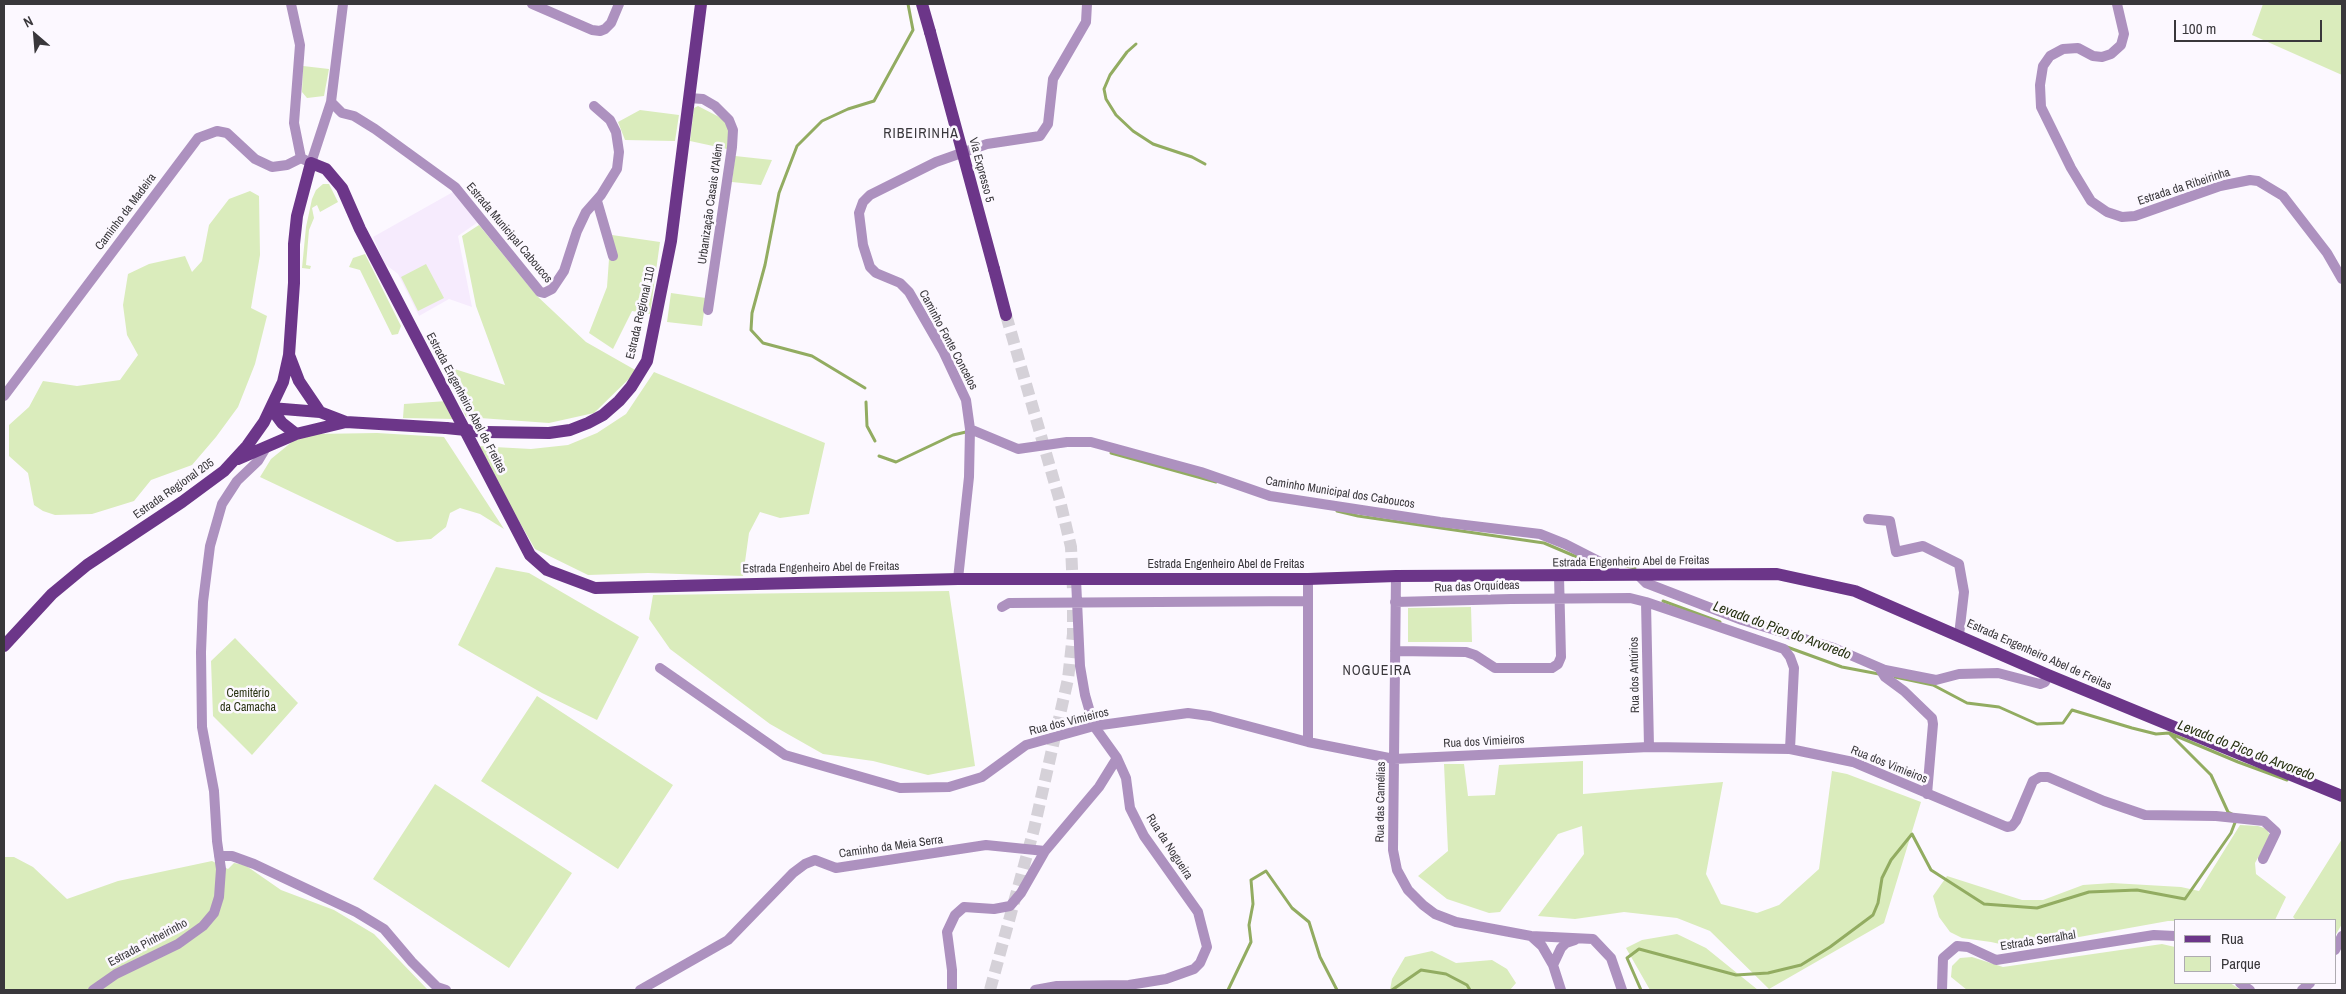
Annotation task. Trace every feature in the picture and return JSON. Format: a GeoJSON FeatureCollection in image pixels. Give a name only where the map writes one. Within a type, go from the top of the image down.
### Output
{"type":"FeatureCollection","features":[{"type":"Feature","properties":{"kind":"main road","name":"Estrada Regional 110"},"geometry":{"type":"LineString","coordinates":[[236,460],[301,432],[346,422],[525,434],[570,430],[604,415],[631,387],[647,361],[671,241],[701,4]]}},
{"type":"Feature","properties":{"kind":"main road","name":"Via Expresso 5"},"geometry":{"type":"LineString","coordinates":[[922,4],[1006,315]]}},
{"type":"Feature","properties":{"kind":"main road","name":"Estrada Regional 205"},"geometry":{"type":"LineString","coordinates":[[4,646],[52,594],[87,565],[182,502],[218,476],[236,460],[271,408],[284,382],[289,355],[294,283],[294,244],[306,160]]}},
{"type":"Feature","properties":{"kind":"main road","name":"Estrada Engenheiro Abel de Freitas"},"geometry":{"type":"LineString","coordinates":[[306,160],[326,170],[342,188],[360,229],[530,555],[547,570],[595,588],[958,579],[1308,579],[1396,576],[1777,574],[1856,591],[2048,675],[2342,796]]}},
{"type":"Feature","properties":{"kind":"main road"},"geometry":{"type":"LineString","coordinates":[[271,408],[282,423],[301,432],[320,412],[299,381],[289,355]]}},
{"type":"Feature","properties":{"kind":"main road","name":"Estrada Regional 110"},"geometry":{"type":"LineString","coordinates":[[271,408],[320,412],[346,422]]}},
{"type":"Feature","properties":{"kind":"street"},"geometry":{"type":"LineString","coordinates":[[291,4],[300,45],[294,123],[306,160]]}},
{"type":"Feature","properties":{"kind":"street"},"geometry":{"type":"LineString","coordinates":[[306,160],[331,102],[343,4]]}},
{"type":"Feature","properties":{"kind":"street"},"geometry":{"type":"LineString","coordinates":[[532,4],[592,30],[600,31],[606,29],[611,24],[619,4]]}},
{"type":"Feature","properties":{"kind":"street","name":"Caminho Fonte Concelos"},"geometry":{"type":"LineString","coordinates":[[958,579],[969,477],[970,429],[966,400],[943,351],[909,292],[900,283],[876,273],[870,267],[863,245],[859,213],[863,202],[870,196],[936,162],[988,144],[1040,136],[1048,124],[1053,79],[1086,22],[1087,4]]}},
{"type":"Feature","properties":{"kind":"street","name":"Estrada da Ribeirinha"},"geometry":{"type":"LineString","coordinates":[[2117,4],[2124,34],[2121,44],[2116,50],[2102,57],[2092,56],[2078,48],[2063,49],[2050,56],[2043,66],[2040,85],[2041,107],[2071,168],[2091,201],[2106,212],[2122,217],[2135,216],[2220,186],[2250,180],[2258,181],[2283,196],[2327,253],[2342,278]]}},
{"type":"Feature","properties":{"kind":"street","name":"Urbanização Casais d'Além"},"geometry":{"type":"LineString","coordinates":[[689,98],[703,99],[715,106],[729,120],[733,130],[708,310]]}},
{"type":"Feature","properties":{"kind":"street","name":"Estrada Municipal Caboucos"},"geometry":{"type":"LineString","coordinates":[[331,102],[342,113],[354,116],[375,129],[455,187],[540,292],[546,293],[552,289],[564,271],[577,231],[586,212],[597,201]]}},
{"type":"Feature","properties":{"kind":"street"},"geometry":{"type":"LineString","coordinates":[[594,106],[610,120],[616,132],[619,152],[617,169],[597,201],[613,256]]}},
{"type":"Feature","properties":{"kind":"street","name":"Caminho da Madeira"},"geometry":{"type":"LineString","coordinates":[[4,396],[198,138],[217,131],[228,133],[255,159],[272,167],[306,160]]}},
{"type":"Feature","properties":{"kind":"street","name":"Caminho Municipal dos Caboucos"},"geometry":{"type":"LineString","coordinates":[[970,429],[1018,449],[1067,442],[1091,442],[1201,472],[1270,496],[1540,534],[1565,544],[1614,569],[1615,575]]}},
{"type":"Feature","properties":{"kind":"street","name":"Estrada Pinheirinho"},"geometry":{"type":"LineString","coordinates":[[93,990],[116,974],[178,944],[204,926],[214,912],[219,898],[220,856],[216,841],[214,791],[202,727],[201,652],[203,602],[210,546],[222,504],[237,481],[258,461],[267,446]]}},
{"type":"Feature","properties":{"kind":"street"},"geometry":{"type":"LineString","coordinates":[[1868,519],[1890,521],[1896,552],[1923,546],[1959,564],[1964,592],[1959,635]]}},
{"type":"Feature","properties":{"kind":"street"},"geometry":{"type":"LineString","coordinates":[[1638,575],[1646,583],[1742,620],[1834,648],[1882,673],[1932,718],[1934,724],[1927,794]]}},
{"type":"Feature","properties":{"kind":"street","name":"Rua das Camélias"},"geometry":{"type":"LineString","coordinates":[[1396,576],[1393,850],[1397,870],[1408,890],[1435,914],[1456,922],[1531,936],[1593,939],[1611,958],[1622,990]]}},
{"type":"Feature","properties":{"kind":"street"},"geometry":{"type":"LineString","coordinates":[[1395,651],[1466,652],[1475,655],[1494,668],[1552,668],[1558,664],[1560,657],[1559,576]]}},
{"type":"Feature","properties":{"kind":"street","name":"Rua da Nogueira"},"geometry":{"type":"LineString","coordinates":[[1035,990],[1057,986],[1129,985],[1166,979],[1194,969],[1205,954],[1207,941],[1198,912],[1144,836],[1130,808],[1126,778],[1117,758],[1094,726],[1085,695],[1080,666],[1076,579]]}},
{"type":"Feature","properties":{"kind":"street"},"geometry":{"type":"LineString","coordinates":[[1308,579],[1308,742]]}},
{"type":"Feature","properties":{"kind":"street","name":"Rua das Orquídeas"},"geometry":{"type":"LineString","coordinates":[[1395,602],[1630,598],[1784,650],[1790,657],[1794,668],[1790,749]]}},
{"type":"Feature","properties":{"kind":"street"},"geometry":{"type":"LineString","coordinates":[[1002,607],[1009,603],[1308,600]]}},
{"type":"Feature","properties":{"kind":"street","name":"Rua dos Antúrios"},"geometry":{"type":"LineString","coordinates":[[1646,602],[1649,747]]}},
{"type":"Feature","properties":{"kind":"street","name":"Rua dos Vimieiros"},"geometry":{"type":"LineString","coordinates":[[660,668],[785,755],[900,788],[950,787],[982,777],[1026,745],[1094,726],[1188,713],[1210,716],[1308,742],[1394,760],[1649,747],[1790,749],[1853,762],[2006,827],[2012,826],[2016,821],[2033,781],[2040,777],[2048,778],[2144,815],[2216,816],[2264,821],[2276,832],[2263,859]]}},
{"type":"Feature","properties":{"kind":"street"},"geometry":{"type":"LineString","coordinates":[[1882,673],[1936,680],[1959,674],[1998,673],[2040,684],[2045,682],[2048,675]]}},
{"type":"Feature","properties":{"kind":"street"},"geometry":{"type":"LineString","coordinates":[[952,990],[952,970],[947,932],[955,915],[964,907],[994,909],[1010,906],[1021,893],[1045,851],[1099,788],[1117,758]]}},
{"type":"Feature","properties":{"kind":"street","name":"Caminho da Meia Serra"},"geometry":{"type":"LineString","coordinates":[[640,990],[728,940],[793,873],[814,860],[836,868],[986,846],[1045,851]]}},
{"type":"Feature","properties":{"kind":"street"},"geometry":{"type":"LineString","coordinates":[[220,856],[232,856],[254,864],[356,912],[384,929],[437,987],[446,990]]}},
{"type":"Feature","properties":{"kind":"street","name":"Estrada Serralhal"},"geometry":{"type":"LineString","coordinates":[[1942,990],[1943,958],[1957,946],[1968,946],[1996,960],[2154,935],[2174,936]]}},
{"type":"Feature","properties":{"kind":"street"},"geometry":{"type":"LineString","coordinates":[[1531,936],[1542,946],[1553,965],[1560,990]]}},
{"type":"Feature","properties":{"kind":"street"},"geometry":{"type":"LineString","coordinates":[[2336,948],[2342,936]]}},
{"type":"Feature","properties":{"kind":"street"},"geometry":{"type":"LineString","coordinates":[[1553,965],[1561,948],[1566,943],[1578,939]]}},
{"type":"Feature","properties":{"kind":"shaded area"},"geometry":{"type":"Polygon","coordinates":[[[453,192],[478,222],[458,236],[472,307],[449,299],[419,316],[398,274],[385,264],[373,237],[453,192]]]}},
{"type":"Feature","properties":{"kind":"green space"},"geometry":{"type":"Polygon","coordinates":[[[2263,4],[2342,4],[2342,75],[2252,35],[2263,4]]]}},
{"type":"Feature","properties":{"kind":"green space"},"geometry":{"type":"Polygon","coordinates":[[[303,66],[329,69],[324,96],[307,98],[302,92],[303,66]]]}},
{"type":"Feature","properties":{"kind":"green space"},"geometry":{"type":"Polygon","coordinates":[[[698,106],[725,120],[729,131],[727,149],[690,141],[694,108],[698,106]]]}},
{"type":"Feature","properties":{"kind":"green space"},"geometry":{"type":"Polygon","coordinates":[[[640,110],[679,115],[675,141],[625,140],[618,122],[640,110]]]}},
{"type":"Feature","properties":{"kind":"green space"},"geometry":{"type":"Polygon","coordinates":[[[735,156],[772,160],[761,185],[732,182],[735,156]]]}},
{"type":"Feature","properties":{"kind":"green space"},"geometry":{"type":"Polygon","coordinates":[[[323,184],[329,184],[338,202],[320,212],[317,205],[312,208],[314,218],[309,230],[306,265],[311,266],[310,269],[302,268],[306,227],[312,199],[316,190],[323,184]]]}},
{"type":"Feature","properties":{"kind":"green space"},"geometry":{"type":"Polygon","coordinates":[[[250,191],[259,196],[260,255],[251,308],[267,316],[255,364],[238,407],[192,465],[151,480],[134,501],[92,514],[55,515],[43,511],[34,505],[28,473],[9,456],[9,425],[29,407],[43,381],[77,386],[120,380],[138,355],[127,335],[123,305],[128,274],[149,264],[185,256],[192,272],[202,261],[209,225],[229,199],[250,191]]]}},
{"type":"Feature","properties":{"kind":"green space"},"geometry":{"type":"Polygon","coordinates":[[[479,225],[537,296],[586,342],[637,371],[594,413],[549,423],[466,417],[442,365],[505,385],[476,306],[462,236],[479,225]]]}},
{"type":"Feature","properties":{"kind":"green space"},"geometry":{"type":"Polygon","coordinates":[[[612,235],[660,242],[650,314],[632,311],[613,349],[589,333],[607,287],[609,259],[615,258],[612,235]]]}},
{"type":"Feature","properties":{"kind":"green space"},"geometry":{"type":"Polygon","coordinates":[[[365,254],[401,326],[398,334],[392,335],[360,270],[349,267],[353,258],[365,254]]]}},
{"type":"Feature","properties":{"kind":"green space"},"geometry":{"type":"Polygon","coordinates":[[[426,264],[444,298],[418,311],[401,277],[426,264]]]}},
{"type":"Feature","properties":{"kind":"green space"},"geometry":{"type":"Polygon","coordinates":[[[671,293],[706,298],[702,326],[667,322],[671,293]]]}},
{"type":"Feature","properties":{"kind":"green space"},"geometry":{"type":"Polygon","coordinates":[[[654,372],[825,443],[809,514],[780,518],[760,512],[749,533],[743,576],[648,573],[588,575],[535,549],[476,446],[531,449],[568,445],[597,433],[626,414],[654,372]]]}},
{"type":"Feature","properties":{"kind":"green space"},"geometry":{"type":"Polygon","coordinates":[[[447,401],[455,419],[403,418],[404,404],[447,401]]]}},
{"type":"Feature","properties":{"kind":"green space"},"geometry":{"type":"Polygon","coordinates":[[[377,433],[444,437],[504,529],[480,514],[460,508],[450,513],[446,527],[431,539],[397,542],[260,477],[271,459],[293,441],[315,434],[377,433]]]}},
{"type":"Feature","properties":{"kind":"green space"},"geometry":{"type":"Polygon","coordinates":[[[496,567],[529,573],[639,637],[597,720],[542,693],[458,645],[496,567]]]}},
{"type":"Feature","properties":{"kind":"green space"},"geometry":{"type":"Polygon","coordinates":[[[949,591],[975,766],[928,775],[873,761],[823,754],[770,724],[670,649],[649,619],[653,595],[949,591]]]}},
{"type":"Feature","properties":{"kind":"green space"},"geometry":{"type":"Polygon","coordinates":[[[1471,607],[1472,642],[1408,642],[1408,608],[1471,607]]]}},
{"type":"Feature","properties":{"kind":"green space","name":"Cemitério da Camacha"},"geometry":{"type":"Polygon","coordinates":[[[235,638],[298,703],[252,755],[213,716],[211,661],[235,638]]]}},
{"type":"Feature","properties":{"kind":"green space"},"geometry":{"type":"Polygon","coordinates":[[[537,696],[673,785],[618,869],[481,781],[537,696]]]}},
{"type":"Feature","properties":{"kind":"green space"},"geometry":{"type":"Polygon","coordinates":[[[1583,761],[1583,794],[1723,782],[1706,874],[1721,904],[1757,913],[1779,905],[1819,869],[1832,771],[1847,774],[1921,802],[1884,923],[1769,989],[1710,931],[1677,918],[1624,912],[1575,919],[1538,916],[1584,854],[1582,826],[1558,834],[1500,912],[1489,913],[1447,899],[1418,876],[1448,851],[1444,764],[1464,764],[1468,796],[1495,795],[1499,765],[1583,761]]]}},
{"type":"Feature","properties":{"kind":"green space"},"geometry":{"type":"Polygon","coordinates":[[[435,784],[572,873],[509,968],[373,879],[435,784]]]}},
{"type":"Feature","properties":{"kind":"green space"},"geometry":{"type":"Polygon","coordinates":[[[2240,825],[2258,826],[2267,829],[2270,836],[2255,863],[2256,874],[2286,897],[2275,919],[2174,919],[2174,921],[2018,948],[1962,938],[1950,932],[1939,917],[1933,896],[1947,876],[2022,900],[2043,900],[2083,885],[2112,883],[2181,887],[2199,891],[2240,825]]]}},
{"type":"Feature","properties":{"kind":"green space"},"geometry":{"type":"Polygon","coordinates":[[[2342,839],[2342,924],[2336,934],[2336,919],[2295,919],[2293,917],[2342,839]]]}},
{"type":"Feature","properties":{"kind":"green space"},"geometry":{"type":"Polygon","coordinates":[[[4,857],[14,857],[33,867],[67,899],[118,881],[212,861],[228,869],[234,863],[245,865],[281,890],[334,910],[374,934],[428,990],[4,990],[4,857]]]}},
{"type":"Feature","properties":{"kind":"green space"},"geometry":{"type":"Polygon","coordinates":[[[1677,934],[1706,948],[1758,990],[1650,990],[1626,948],[1642,940],[1677,934]]]}},
{"type":"Feature","properties":{"kind":"green space"},"geometry":{"type":"Polygon","coordinates":[[[2162,944],[2174,947],[2174,984],[2232,984],[2241,990],[1967,990],[1951,977],[1952,966],[1960,958],[1972,957],[2003,967],[2162,944]]]}},
{"type":"Feature","properties":{"kind":"green space"},"geometry":{"type":"Polygon","coordinates":[[[1432,951],[1456,963],[1492,960],[1507,969],[1516,983],[1510,990],[1390,990],[1392,979],[1405,957],[1432,951]]]}},
{"type":"Feature","properties":{"kind":"waterway","name":"Levada do Pico do Arvoredo"},"geometry":{"type":"LineString","coordinates":[[865,388],[812,356],[763,343],[751,330],[752,313],[765,265],[779,193],[797,146],[822,121],[848,109],[874,101],[913,30],[908,4]]}},
{"type":"Feature","properties":{"kind":"waterway"},"geometry":{"type":"LineString","coordinates":[[1136,44],[1127,52],[1110,75],[1104,89],[1106,99],[1116,115],[1133,131],[1153,144],[1192,157],[1205,164]]}},
{"type":"Feature","properties":{"kind":"waterway","name":"Levada do Pico do Arvoredo"},"geometry":{"type":"LineString","coordinates":[[866,402],[867,426],[875,441]]}},
{"type":"Feature","properties":{"kind":"waterway","name":"Levada do Pico do Arvoredo"},"geometry":{"type":"LineString","coordinates":[[879,456],[896,462],[953,435],[966,432]]}},
{"type":"Feature","properties":{"kind":"waterway","name":"Levada do Pico do Arvoredo"},"geometry":{"type":"LineString","coordinates":[[1111,453],[1216,482]]}},
{"type":"Feature","properties":{"kind":"waterway","name":"Levada do Pico do Arvoredo"},"geometry":{"type":"LineString","coordinates":[[1337,511],[1358,516],[1544,543],[1584,560]]}},
{"type":"Feature","properties":{"kind":"waterway","name":"Levada do Pico do Arvoredo"},"geometry":{"type":"LineString","coordinates":[[1626,566],[1635,568]]}},
{"type":"Feature","properties":{"kind":"waterway","name":"Levada do Pico do Arvoredo"},"geometry":{"type":"LineString","coordinates":[[1663,601],[1720,622]]}},
{"type":"Feature","properties":{"kind":"waterway","name":"Levada do Pico do Arvoredo"},"geometry":{"type":"LineString","coordinates":[[1787,647],[1842,667],[1879,674]]}},
{"type":"Feature","properties":{"kind":"waterway","name":"Levada do Pico do Arvoredo"},"geometry":{"type":"LineString","coordinates":[[1895,677],[1933,685],[1967,703],[1999,707],[2037,724],[2063,723],[2072,710],[2156,734],[2169,733],[2287,780]]}},
{"type":"Feature","properties":{"kind":"waterway"},"geometry":{"type":"LineString","coordinates":[[2169,733],[2211,775],[2228,812],[2232,814]]}},
{"type":"Feature","properties":{"kind":"waterway"},"geometry":{"type":"LineString","coordinates":[[1641,990],[1627,958],[1639,949],[1736,975],[1768,973],[1801,965],[1830,947],[1873,915],[1878,903],[1882,878],[1891,860],[1912,834],[1931,870],[1984,904],[2037,908],[2089,892],[2137,890],[2185,899],[2231,833],[2236,820]]}},
{"type":"Feature","properties":{"kind":"waterway"},"geometry":{"type":"LineString","coordinates":[[1228,990],[1251,942],[1249,925],[1253,904],[1251,880],[1266,871],[1292,908],[1309,922],[1320,957],[1337,990]]}},
{"type":"Feature","properties":{"kind":"waterway"},"geometry":{"type":"LineString","coordinates":[[1392,990],[1421,970],[1446,974],[1467,985],[1470,990]]}},
{"type":"Feature","properties":{"kind":"tunnel"},"geometry":{"type":"LineString","coordinates":[[1006,315],[1061,505],[1071,547],[1073,590]]}},
{"type":"Feature","properties":{"kind":"tunnel"},"geometry":{"type":"LineString","coordinates":[[990,990],[1034,829],[1068,679],[1073,634],[1073,610]]}},
{"type":"Feature","properties":{"kind":"district","name":"RIBEIRINHA"},"geometry":{"type":"Point","coordinates":[921,134]}},
{"type":"Feature","properties":{"kind":"district","name":"NOGUEIRA"},"geometry":{"type":"Point","coordinates":[1377,671]}}]}
